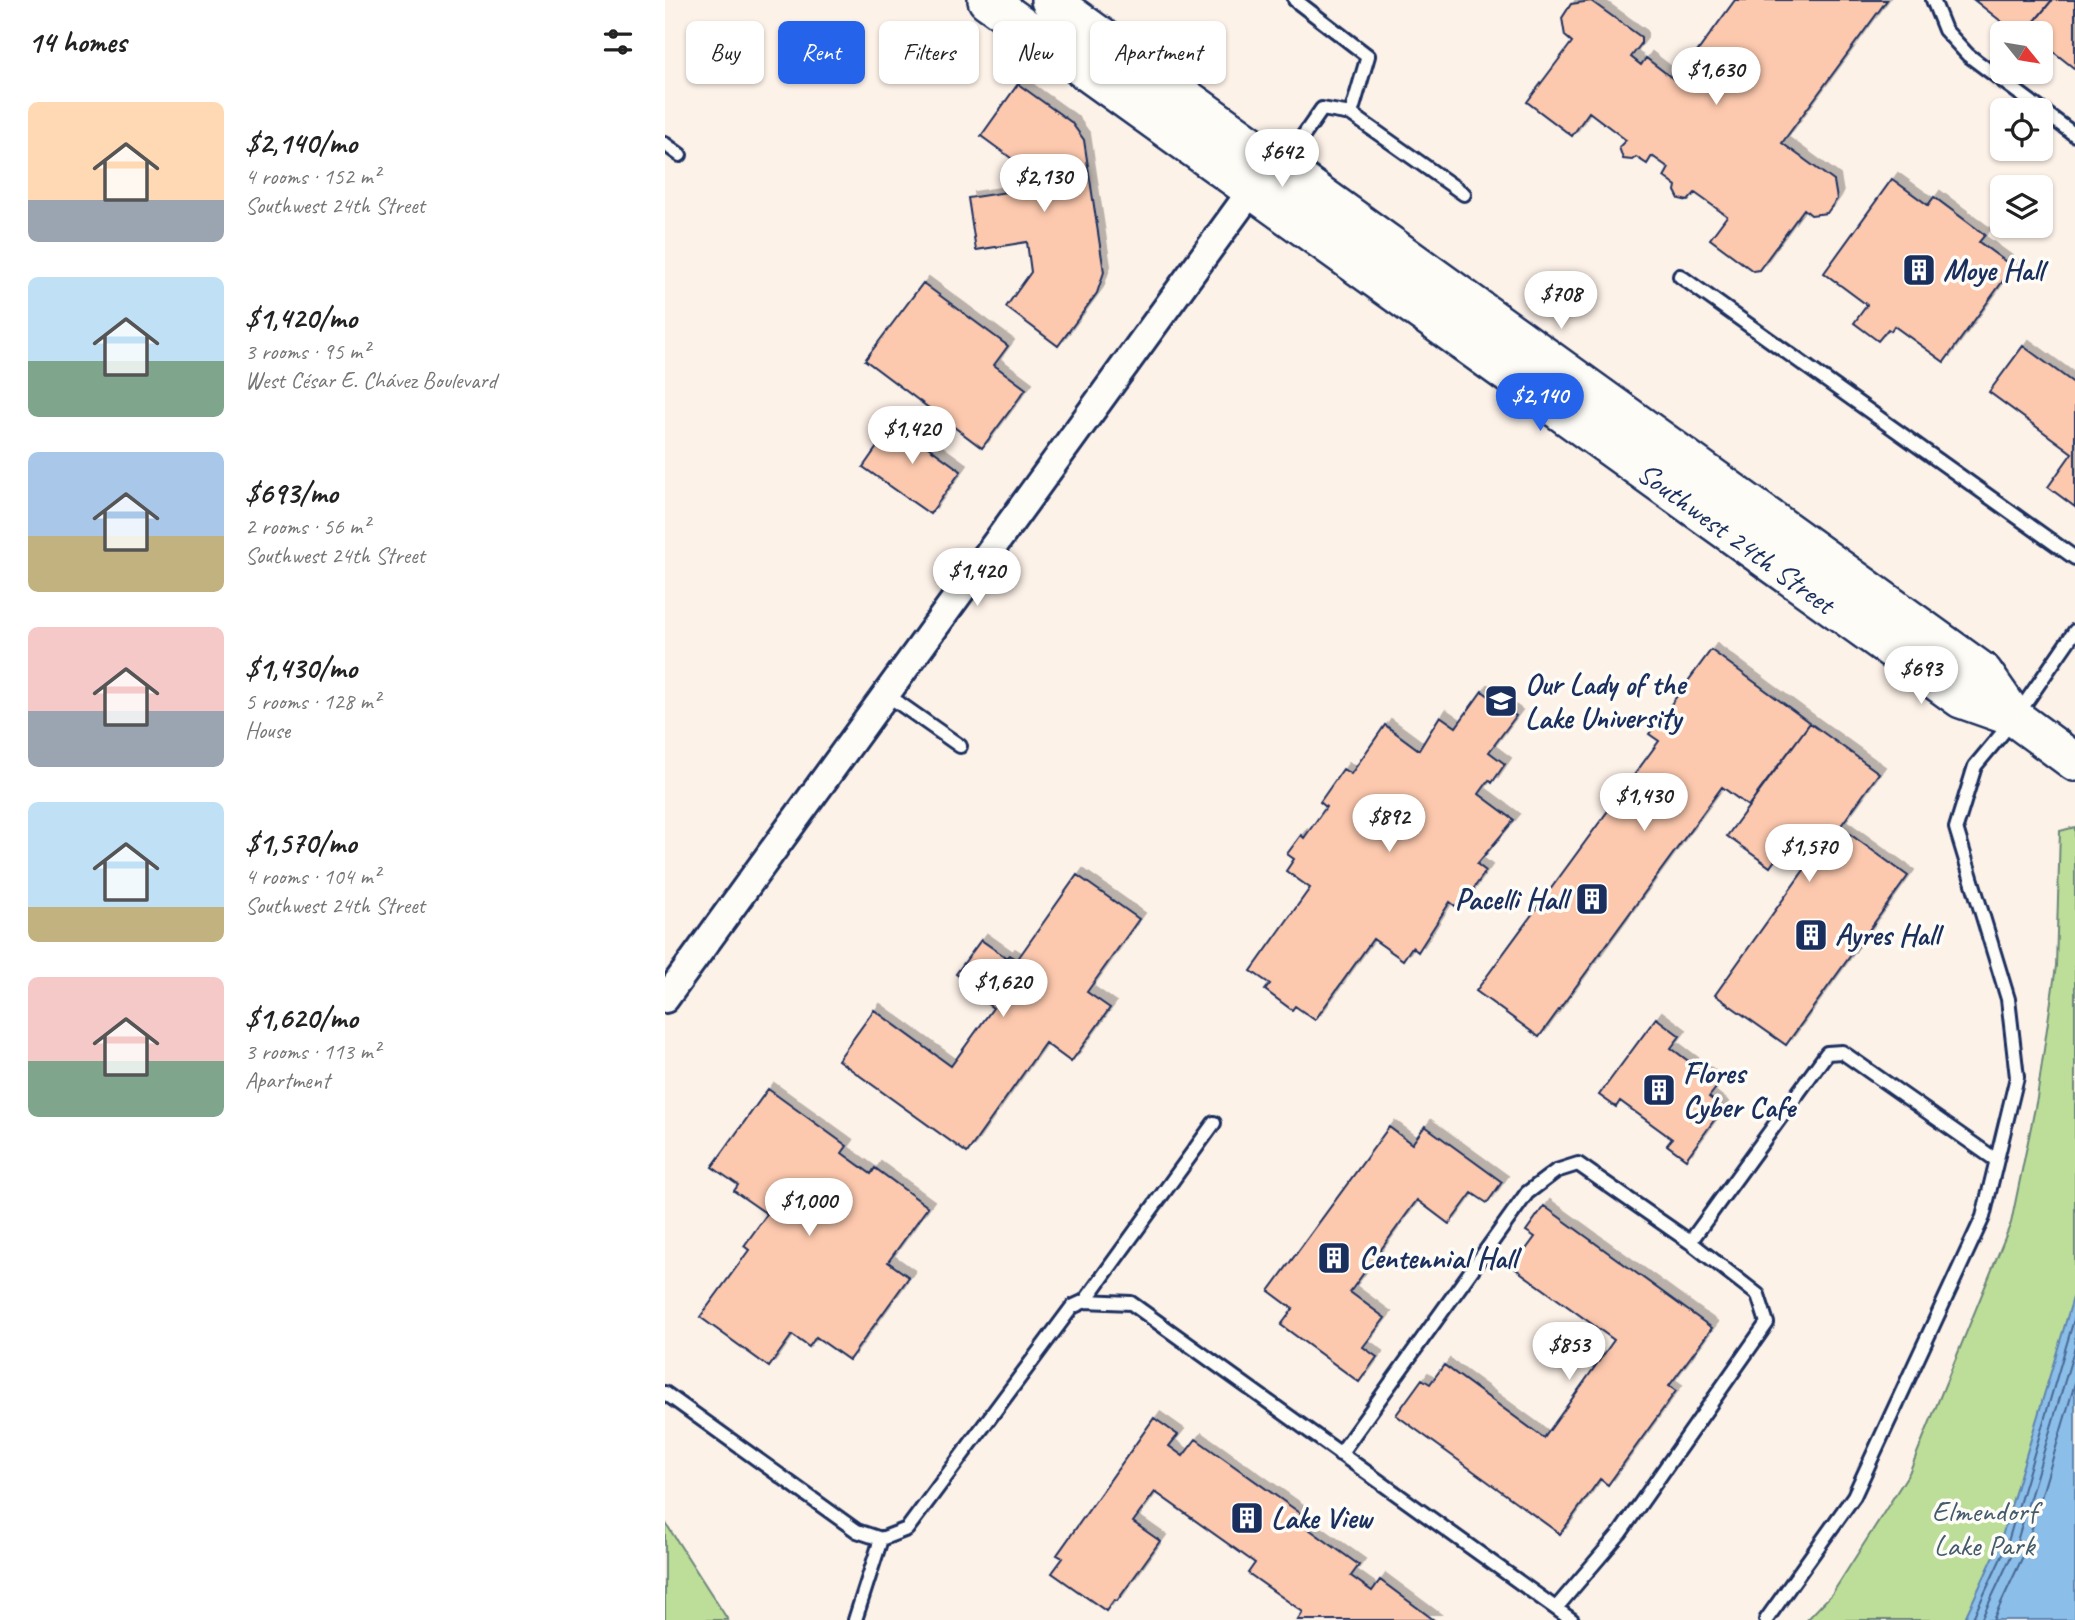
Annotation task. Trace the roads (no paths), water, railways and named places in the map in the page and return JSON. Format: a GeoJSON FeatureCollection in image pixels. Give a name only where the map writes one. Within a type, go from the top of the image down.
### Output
{"type":"FeatureCollection","features":[{"type":"Feature","properties":{"kind":"main road","name":"Southwest 24th Street"},"geometry":{"type":"LineString","coordinates":[[986,0],[1961,699],[2015,718],[2075,762]]}},
{"type":"Feature","properties":{"kind":"main road","name":"Southwest 24th Street"},"geometry":{"type":"LineString","coordinates":[[1050,0],[1983,672],[2015,718]]}},
{"type":"Feature","properties":{"kind":"street"},"geometry":{"type":"LineString","coordinates":[[665,999],[1252,190],[1278,162]]}},
{"type":"Feature","properties":{"kind":"lane"},"geometry":{"type":"LineString","coordinates":[[1295,0],[1368,56],[1351,114]]}},
{"type":"Feature","properties":{"kind":"lane"},"geometry":{"type":"LineString","coordinates":[[1933,0],[1945,30],[1968,55],[2075,135]]}},
{"type":"Feature","properties":{"kind":"lane"},"geometry":{"type":"LineString","coordinates":[[1278,162],[1322,109],[1351,114],[1464,194]]}},
{"type":"Feature","properties":{"kind":"lane"},"geometry":{"type":"LineString","coordinates":[[665,144],[680,155]]}},
{"type":"Feature","properties":{"kind":"lane"},"geometry":{"type":"LineString","coordinates":[[1680,276],[2075,558]]}},
{"type":"Feature","properties":{"kind":"lane"},"geometry":{"type":"LineString","coordinates":[[1766,1620],[1854,1496],[1983,1217],[2017,1077],[2008,999],[1957,828],[1975,766],[2015,718],[2075,631]]}},
{"type":"Feature","properties":{"kind":"lane"},"geometry":{"type":"LineString","coordinates":[[886,694],[960,746]]}},
{"type":"Feature","properties":{"kind":"lane"},"geometry":{"type":"LineString","coordinates":[[1689,1242],[1827,1053],[1842,1052],[1996,1160]]}},
{"type":"Feature","properties":{"kind":"lane"},"geometry":{"type":"LineString","coordinates":[[1085,1301],[1214,1124]]}},
{"type":"Feature","properties":{"kind":"lane"},"geometry":{"type":"LineString","coordinates":[[1341,1454],[1527,1193],[1556,1171],[1578,1164],[1689,1242],[1758,1295],[1767,1323],[1620,1533],[1556,1608]]}},
{"type":"Feature","properties":{"kind":"lane"},"geometry":{"type":"LineString","coordinates":[[665,1393],[857,1531],[881,1539],[907,1529],[1072,1307],[1085,1301],[1131,1303],[1572,1620]]}},
{"type":"Feature","properties":{"kind":"lane"},"geometry":{"type":"LineString","coordinates":[[855,1620],[881,1539]]}},
{"type":"Feature","properties":{"kind":"water"},"geometry":{"type":"Polygon","coordinates":[[[2075,1291],[2075,1620],[1964,1620],[2000,1543],[2075,1291]]]}},
{"type":"Feature","properties":{"kind":"place","name":"Moye Hall"},"geometry":{"type":"Point","coordinates":[1919,270]}},
{"type":"Feature","properties":{"kind":"place","name":"Our Lady of the Lake University"},"geometry":{"type":"Point","coordinates":[1501,701]}},
{"type":"Feature","properties":{"kind":"place","name":"Pacelli Hall"},"geometry":{"type":"Point","coordinates":[1592,899]}},
{"type":"Feature","properties":{"kind":"place","name":"Ayres Hall"},"geometry":{"type":"Point","coordinates":[1811,935]}},
{"type":"Feature","properties":{"kind":"place","name":"Flores Cyber Cafe"},"geometry":{"type":"Point","coordinates":[1659,1090]}},
{"type":"Feature","properties":{"kind":"place","name":"Centennial Hall"},"geometry":{"type":"Point","coordinates":[1334,1258]}},
{"type":"Feature","properties":{"kind":"place","name":"Lake View"},"geometry":{"type":"Point","coordinates":[1247,1518]}},
{"type":"Feature","properties":{"kind":"park label","name":"Elmendorf Lake Park"},"geometry":{"type":"Point","coordinates":[1984,1528]}}]}
